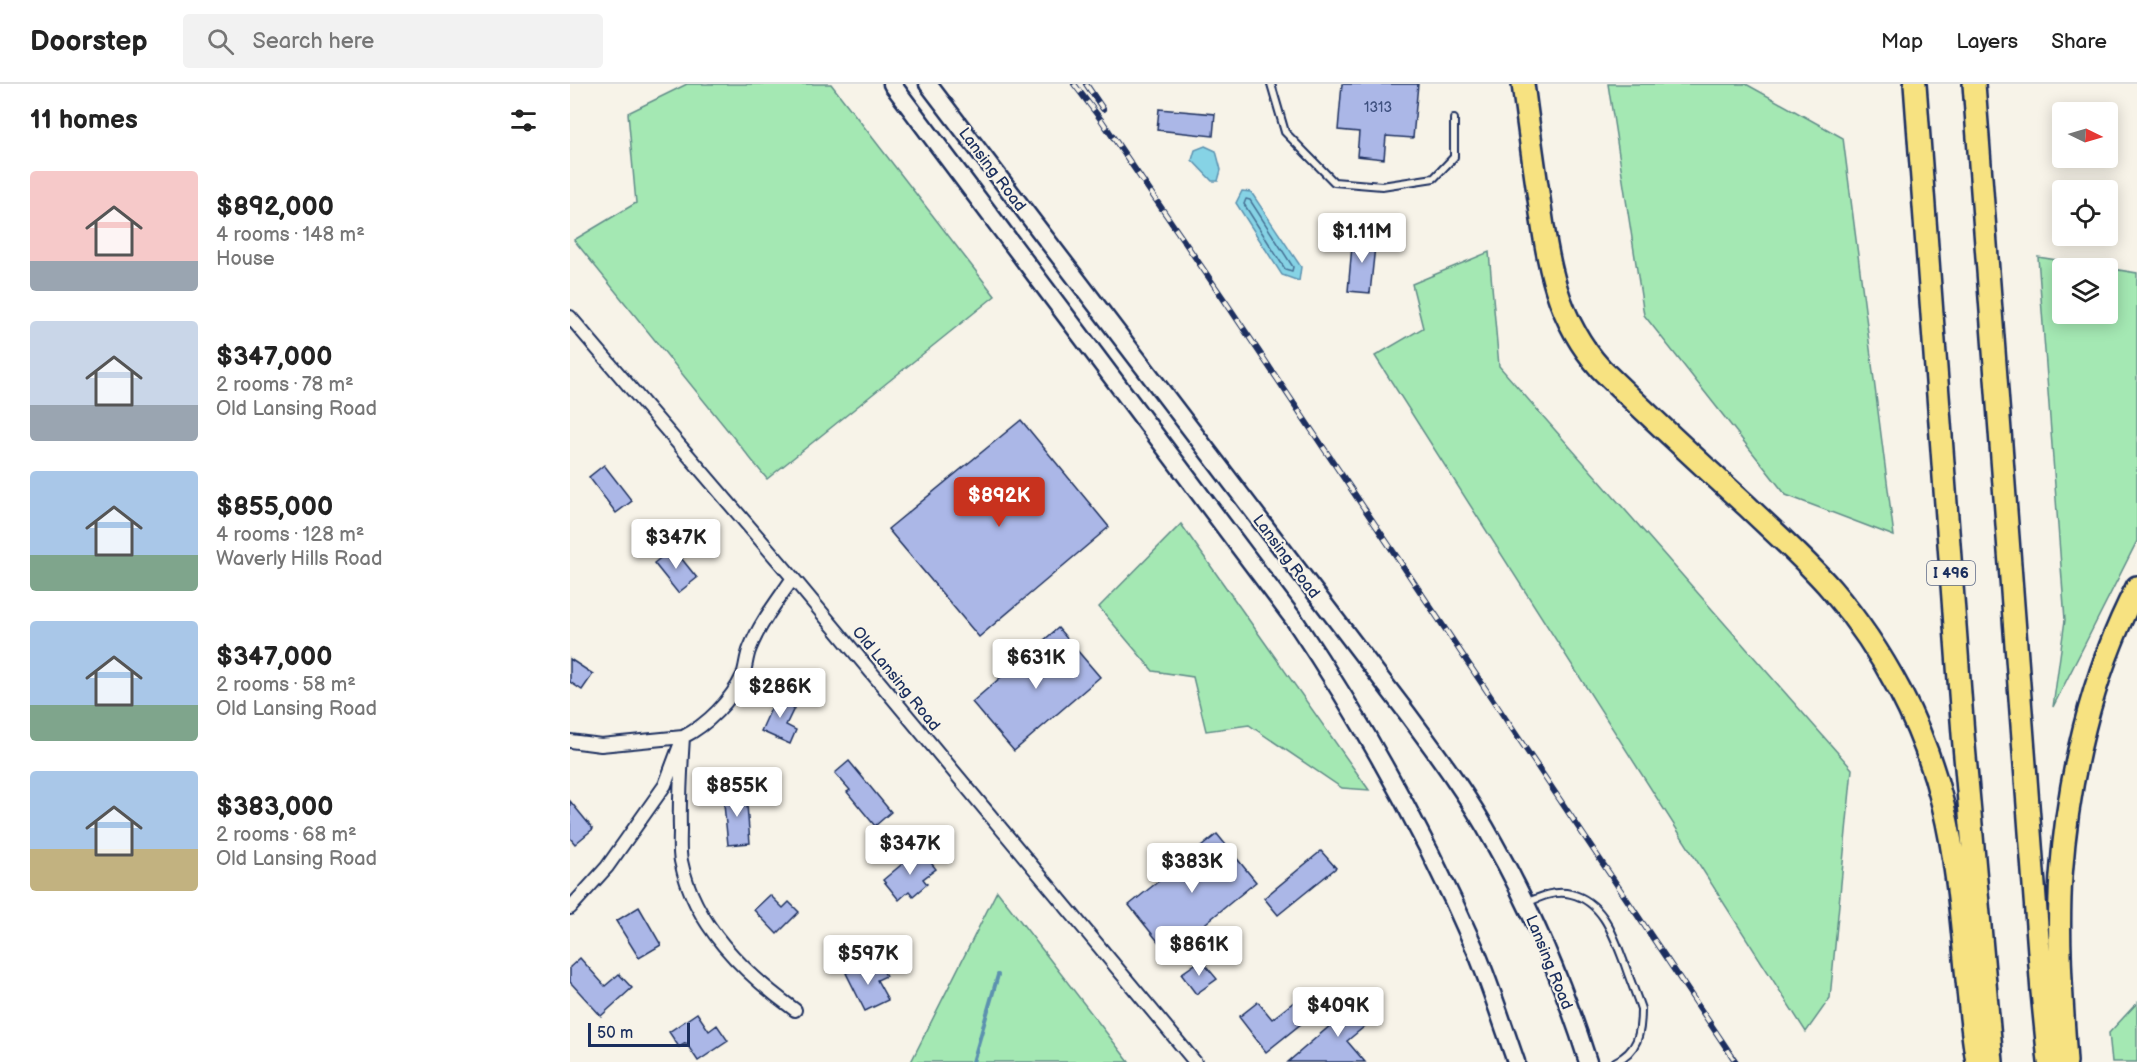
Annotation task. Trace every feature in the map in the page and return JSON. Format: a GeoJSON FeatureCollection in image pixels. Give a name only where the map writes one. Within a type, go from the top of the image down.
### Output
{"type":"FeatureCollection","features":[{"type":"Feature","properties":{"kind":"highway"},"geometry":{"type":"LineString","coordinates":[[1523,84],[1551,273],[1563,310],[1583,348],[1607,376],[1784,541],[1830,588],[1871,642],[1910,710],[1938,786],[1953,853],[1966,986],[1977,1062]]}},
{"type":"Feature","properties":{"kind":"highway","name":"I 496"},"geometry":{"type":"LineString","coordinates":[[1915,84],[1963,734],[1992,1062]]}},
{"type":"Feature","properties":{"kind":"highway"},"geometry":{"type":"LineString","coordinates":[[1974,84],[2049,1062]]}},
{"type":"Feature","properties":{"kind":"highway"},"geometry":{"type":"LineString","coordinates":[[2066,1062],[2060,916],[2061,875],[2068,821],[2080,754],[2100,676],[2117,629],[2137,587]]}},
{"type":"Feature","properties":{"kind":"main road","name":"Lansing Road"},"geometry":{"type":"LineString","coordinates":[[892,84],[1295,621],[1330,673],[1388,773],[1445,884],[1477,953],[1516,1062]]}},
{"type":"Feature","properties":{"kind":"main road","name":"Lansing Road"},"geometry":{"type":"LineString","coordinates":[[928,84],[1413,721],[1461,788],[1526,903],[1576,1024],[1588,1062]]}},
{"type":"Feature","properties":{"kind":"street","name":"Old Lansing Road"},"geometry":{"type":"LineString","coordinates":[[570,317],[793,578],[1195,1062]]}},
{"type":"Feature","properties":{"kind":"street"},"geometry":{"type":"LineString","coordinates":[[570,741],[601,745],[683,737],[698,729],[729,696],[743,675],[749,650],[765,618],[793,578]]}},
{"type":"Feature","properties":{"kind":"street"},"geometry":{"type":"LineString","coordinates":[[570,908],[607,867],[664,785],[683,737]]}},
{"type":"Feature","properties":{"kind":"street"},"geometry":{"type":"LineString","coordinates":[[683,737],[679,790],[680,858],[687,884],[698,909],[721,943],[772,994],[795,1010]]}},
{"type":"Feature","properties":{"kind":"lane"},"geometry":{"type":"LineString","coordinates":[[1271,84],[1285,132],[1334,182],[1382,186],[1434,178],[1454,157],[1455,119]]}},
{"type":"Feature","properties":{"kind":"lane"},"geometry":{"type":"LineString","coordinates":[[1526,903],[1548,894],[1571,894],[1587,901],[1598,911],[1610,928],[1641,1009],[1641,1021],[1634,1047],[1627,1056],[1615,1062]]}},
{"type":"Feature","properties":{"kind":"green space"},"geometry":{"type":"Polygon","coordinates":[[[687,84],[831,84],[995,296],[767,479],[574,240],[636,203],[628,113],[687,84]]]}},
{"type":"Feature","properties":{"kind":"green space"},"geometry":{"type":"Polygon","coordinates":[[[1608,84],[1746,84],[1843,138],[1894,536],[1786,495],[1644,315],[1608,84]]]}},
{"type":"Feature","properties":{"kind":"green space"},"geometry":{"type":"Polygon","coordinates":[[[1489,252],[1499,366],[1852,769],[1830,998],[1806,1032],[1375,356],[1423,328],[1412,284],[1489,252]]]}},
{"type":"Feature","properties":{"kind":"green space"},"geometry":{"type":"Polygon","coordinates":[[[2038,257],[2052,259],[2052,324],[2118,324],[2118,270],[2137,273],[2137,541],[2053,707],[2065,620],[2038,257]]]}},
{"type":"Feature","properties":{"kind":"green space"},"geometry":{"type":"Polygon","coordinates":[[[1181,524],[1369,790],[1342,788],[1249,725],[1206,731],[1193,677],[1153,671],[1099,607],[1181,524]]]}},
{"type":"Feature","properties":{"kind":"green space"},"geometry":{"type":"Polygon","coordinates":[[[997,891],[1129,1062],[911,1062],[997,891]]]}},
{"type":"Feature","properties":{"kind":"green space"},"geometry":{"type":"Polygon","coordinates":[[[2137,1003],[2137,1062],[2112,1062],[2109,1033],[2137,1003]]]}},
{"type":"Feature","properties":{"kind":"water"},"geometry":{"type":"Polygon","coordinates":[[[1205,146],[1216,151],[1221,170],[1218,181],[1212,181],[1192,160],[1195,150],[1205,146]]]}},
{"type":"Feature","properties":{"kind":"water"},"geometry":{"type":"Polygon","coordinates":[[[1242,191],[1251,192],[1301,267],[1299,281],[1282,275],[1236,203],[1242,191]]]}},
{"type":"Feature","properties":{"kind":"building"},"geometry":{"type":"Polygon","coordinates":[[[1342,84],[1418,84],[1413,138],[1386,136],[1384,159],[1357,156],[1359,132],[1338,130],[1342,84]]]}},
{"type":"Feature","properties":{"kind":"building"},"geometry":{"type":"Polygon","coordinates":[[[1159,109],[1215,114],[1213,136],[1157,130],[1159,109]]]}},
{"type":"Feature","properties":{"kind":"building"},"geometry":{"type":"Polygon","coordinates":[[[1353,235],[1376,237],[1370,293],[1348,291],[1353,235]]]}},
{"type":"Feature","properties":{"kind":"building"},"geometry":{"type":"Polygon","coordinates":[[[1021,420],[1109,527],[979,637],[888,529],[1021,420]]]}},
{"type":"Feature","properties":{"kind":"building"},"geometry":{"type":"Polygon","coordinates":[[[604,465],[632,501],[616,513],[589,477],[604,465]]]}},
{"type":"Feature","properties":{"kind":"building"},"geometry":{"type":"Polygon","coordinates":[[[673,548],[697,578],[678,593],[654,563],[673,548]]]}},
{"type":"Feature","properties":{"kind":"building"},"geometry":{"type":"Polygon","coordinates":[[[1058,628],[1100,677],[1014,751],[972,702],[1058,628]]]}},
{"type":"Feature","properties":{"kind":"building"},"geometry":{"type":"Polygon","coordinates":[[[570,659],[593,674],[582,690],[570,682],[570,659]]]}},
{"type":"Feature","properties":{"kind":"building"},"geometry":{"type":"Polygon","coordinates":[[[778,693],[797,702],[786,725],[796,730],[790,744],[761,731],[778,693]]]}},
{"type":"Feature","properties":{"kind":"building"},"geometry":{"type":"Polygon","coordinates":[[[849,761],[891,812],[875,826],[847,792],[850,790],[835,773],[849,761]]]}},
{"type":"Feature","properties":{"kind":"building"},"geometry":{"type":"Polygon","coordinates":[[[746,792],[750,843],[728,845],[723,794],[746,792]]]}},
{"type":"Feature","properties":{"kind":"building"},"geometry":{"type":"Polygon","coordinates":[[[570,801],[593,829],[575,844],[570,838],[570,801]]]}},
{"type":"Feature","properties":{"kind":"building"},"geometry":{"type":"Polygon","coordinates":[[[1217,834],[1256,882],[1168,954],[1129,905],[1217,834]]]}},
{"type":"Feature","properties":{"kind":"building"},"geometry":{"type":"Polygon","coordinates":[[[920,849],[936,869],[923,879],[927,884],[913,896],[909,891],[899,900],[883,880],[920,849]]]}},
{"type":"Feature","properties":{"kind":"building"},"geometry":{"type":"Polygon","coordinates":[[[1321,851],[1336,868],[1278,915],[1264,898],[1321,851]]]}},
{"type":"Feature","properties":{"kind":"building"},"geometry":{"type":"Polygon","coordinates":[[[770,895],[783,908],[789,902],[799,912],[777,934],[754,910],[770,895]]]}},
{"type":"Feature","properties":{"kind":"building"},"geometry":{"type":"Polygon","coordinates":[[[639,907],[661,945],[639,958],[616,921],[639,907]]]}},
{"type":"Feature","properties":{"kind":"building"},"geometry":{"type":"Polygon","coordinates":[[[580,958],[605,986],[619,974],[632,988],[601,1016],[570,982],[570,967],[580,958]]]}},
{"type":"Feature","properties":{"kind":"building"},"geometry":{"type":"Polygon","coordinates":[[[1201,960],[1217,979],[1196,994],[1181,974],[1201,960]]]}},
{"type":"Feature","properties":{"kind":"building"},"geometry":{"type":"Polygon","coordinates":[[[879,962],[886,976],[877,980],[888,1000],[865,1011],[846,973],[859,967],[861,971],[879,962]]]}},
{"type":"Feature","properties":{"kind":"building"},"geometry":{"type":"Polygon","coordinates":[[[1299,998],[1312,1015],[1266,1052],[1239,1017],[1258,1002],[1272,1019],[1299,998]]]}},
{"type":"Feature","properties":{"kind":"building"},"geometry":{"type":"Polygon","coordinates":[[[1361,999],[1376,1017],[1347,1041],[1365,1062],[1288,1062],[1361,999]]]}},
{"type":"Feature","properties":{"kind":"building"},"geometry":{"type":"Polygon","coordinates":[[[697,1013],[709,1031],[717,1025],[728,1041],[698,1061],[686,1043],[679,1047],[669,1032],[697,1013]]]}},
{"type":"Feature","properties":{"kind":"waterway"},"geometry":{"type":"LineString","coordinates":[[973,1062],[998,975]]}},
{"type":"Feature","properties":{"kind":"railway"},"geometry":{"type":"LineString","coordinates":[[1074,84],[1102,121],[1227,304],[1736,1062]]}},
{"type":"Feature","properties":{"kind":"railway"},"geometry":{"type":"LineString","coordinates":[[1086,84],[1103,109]]}}]}
